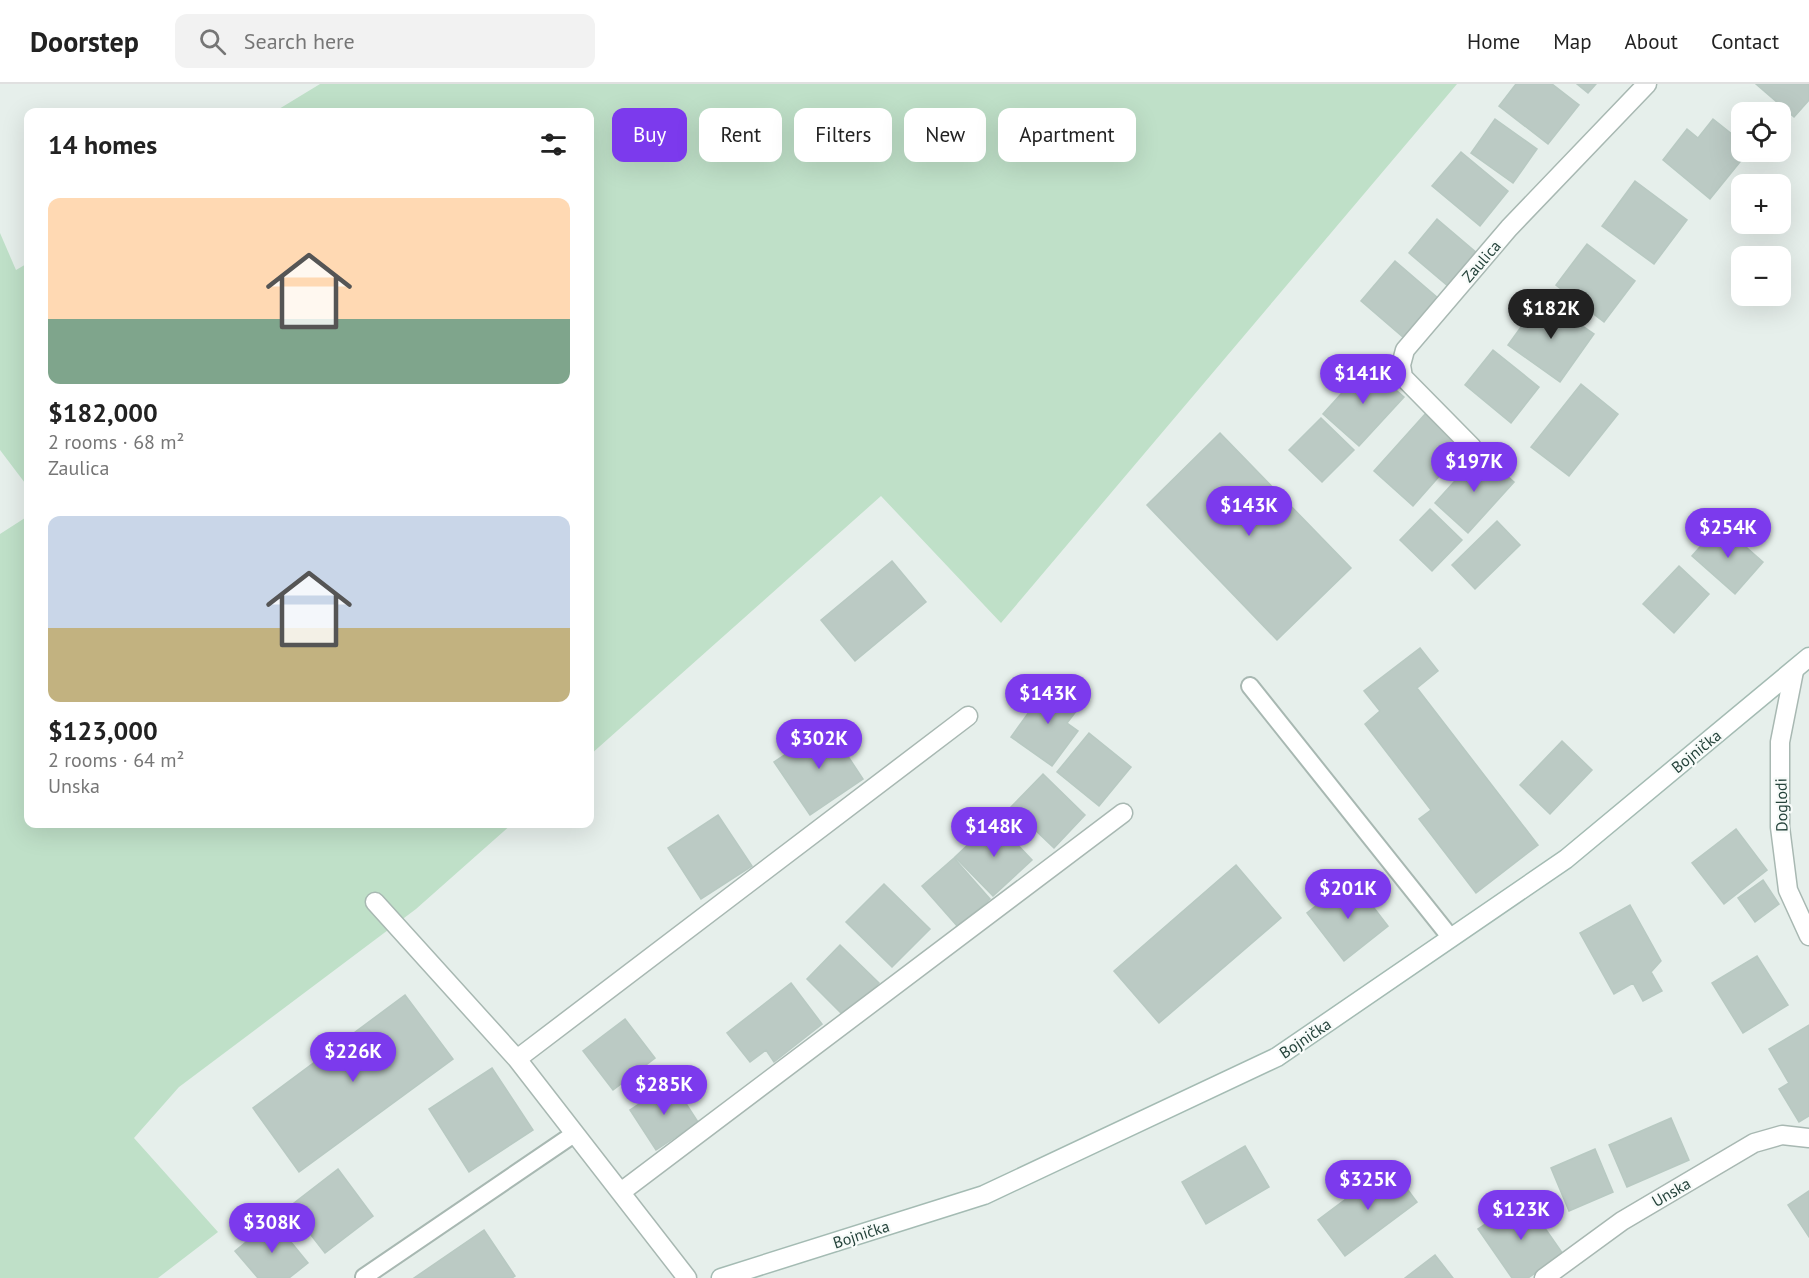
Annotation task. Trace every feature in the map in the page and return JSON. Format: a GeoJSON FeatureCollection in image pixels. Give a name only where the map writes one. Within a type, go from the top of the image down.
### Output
{"type":"FeatureCollection","features":[{"type":"Feature","properties":{"kind":"street","name":"Zaulica"},"geometry":{"type":"LineString","coordinates":[[1472,447],[1403,377],[1401,364],[1405,350],[1509,228],[1647,84]]}},
{"type":"Feature","properties":{"kind":"street","name":"Bojnička"},"geometry":{"type":"LineString","coordinates":[[721,1278],[984,1195],[1278,1057],[1566,859],[1809,657]]}},
{"type":"Feature","properties":{"kind":"street","name":"Doglodi"},"geometry":{"type":"LineString","coordinates":[[1794,671],[1780,742],[1780,827],[1788,890],[1809,936]]}},
{"type":"Feature","properties":{"kind":"street"},"geometry":{"type":"LineString","coordinates":[[517,1059],[968,717]]}},
{"type":"Feature","properties":{"kind":"street"},"geometry":{"type":"LineString","coordinates":[[621,1192],[1123,813]]}},
{"type":"Feature","properties":{"kind":"street"},"geometry":{"type":"LineString","coordinates":[[375,902],[517,1059],[687,1278]]}},
{"type":"Feature","properties":{"kind":"street","name":"Unska"},"geometry":{"type":"LineString","coordinates":[[1544,1278],[1622,1221],[1754,1143],[1782,1135],[1809,1138]]}},
{"type":"Feature","properties":{"kind":"lane"},"geometry":{"type":"LineString","coordinates":[[1250,686],[1452,938]]}},
{"type":"Feature","properties":{"kind":"lane"},"geometry":{"type":"LineString","coordinates":[[364,1277],[574,1134]]}},
{"type":"Feature","properties":{"kind":"green space"},"geometry":{"type":"Polygon","coordinates":[[[320,84],[1457,84],[1001,623],[881,496],[594,751],[594,108],[281,108],[320,84]]]}},
{"type":"Feature","properties":{"kind":"green space"},"geometry":{"type":"Polygon","coordinates":[[[0,233],[16,270],[24,265],[24,482],[0,450],[0,233]]]}},
{"type":"Feature","properties":{"kind":"green space"},"geometry":{"type":"Polygon","coordinates":[[[24,519],[24,828],[507,828],[416,909],[179,1087],[134,1138],[218,1232],[158,1278],[0,1278],[0,534],[24,519]]]}},
{"type":"Feature","properties":{"kind":"building"},"geometry":{"type":"Polygon","coordinates":[[[1516,84],[1552,84],[1579,105],[1548,144],[1499,106],[1516,84]]]}},
{"type":"Feature","properties":{"kind":"building"},"geometry":{"type":"Polygon","coordinates":[[[1577,84],[1596,84],[1588,93],[1577,84]]]}},
{"type":"Feature","properties":{"kind":"building"},"geometry":{"type":"Polygon","coordinates":[[[1756,84],[1809,84],[1809,100],[1794,117],[1791,114],[1791,102],[1777,102],[1756,84]]]}},
{"type":"Feature","properties":{"kind":"building"},"geometry":{"type":"Polygon","coordinates":[[[1495,119],[1537,149],[1513,183],[1471,153],[1495,119]]]}},
{"type":"Feature","properties":{"kind":"building"},"geometry":{"type":"Polygon","coordinates":[[[1713,119],[1731,133],[1731,162],[1740,162],[1710,199],[1663,160],[1687,129],[1698,138],[1713,119]]]}},
{"type":"Feature","properties":{"kind":"building"},"geometry":{"type":"Polygon","coordinates":[[[1461,152],[1508,191],[1480,226],[1432,186],[1461,152]]]}},
{"type":"Feature","properties":{"kind":"building"},"geometry":{"type":"Polygon","coordinates":[[[1635,181],[1687,220],[1654,264],[1602,226],[1635,181]]]}},
{"type":"Feature","properties":{"kind":"building"},"geometry":{"type":"Polygon","coordinates":[[[1437,219],[1477,253],[1449,287],[1409,253],[1437,219]]]}},
{"type":"Feature","properties":{"kind":"building"},"geometry":{"type":"Polygon","coordinates":[[[1587,244],[1635,281],[1604,322],[1556,285],[1587,244]]]}},
{"type":"Feature","properties":{"kind":"building"},"geometry":{"type":"Polygon","coordinates":[[[1395,261],[1438,298],[1404,338],[1361,301],[1395,261]]]}},
{"type":"Feature","properties":{"kind":"building"},"geometry":{"type":"Polygon","coordinates":[[[1542,298],[1594,334],[1560,382],[1508,345],[1542,298]]]}},
{"type":"Feature","properties":{"kind":"building"},"geometry":{"type":"Polygon","coordinates":[[[1493,350],[1539,387],[1511,423],[1465,385],[1493,350]]]}},
{"type":"Feature","properties":{"kind":"building"},"geometry":{"type":"Polygon","coordinates":[[[1367,365],[1404,397],[1359,446],[1323,414],[1367,365]]]}},
{"type":"Feature","properties":{"kind":"building"},"geometry":{"type":"Polygon","coordinates":[[[1581,384],[1618,414],[1569,476],[1531,447],[1581,384]]]}},
{"type":"Feature","properties":{"kind":"building"},"geometry":{"type":"Polygon","coordinates":[[[1426,413],[1465,447],[1413,506],[1374,471],[1426,413]]]}},
{"type":"Feature","properties":{"kind":"building"},"geometry":{"type":"Polygon","coordinates":[[[1321,418],[1354,450],[1322,482],[1289,450],[1321,418]]]}},
{"type":"Feature","properties":{"kind":"building"},"geometry":{"type":"Polygon","coordinates":[[[1220,433],[1351,568],[1277,640],[1147,505],[1220,433]]]}},
{"type":"Feature","properties":{"kind":"building"},"geometry":{"type":"Polygon","coordinates":[[[1481,452],[1514,482],[1468,533],[1435,503],[1481,452]]]}},
{"type":"Feature","properties":{"kind":"building"},"geometry":{"type":"Polygon","coordinates":[[[1430,509],[1462,540],[1432,571],[1400,540],[1430,509]]]}},
{"type":"Feature","properties":{"kind":"building"},"geometry":{"type":"Polygon","coordinates":[[[1497,521],[1520,545],[1475,589],[1452,565],[1497,521]]]}},
{"type":"Feature","properties":{"kind":"building"},"geometry":{"type":"Polygon","coordinates":[[[1720,524],[1763,562],[1735,594],[1692,556],[1720,524]]]}},
{"type":"Feature","properties":{"kind":"building"},"geometry":{"type":"Polygon","coordinates":[[[892,561],[926,602],[855,661],[821,620],[892,561]]]}},
{"type":"Feature","properties":{"kind":"building"},"geometry":{"type":"Polygon","coordinates":[[[1679,566],[1709,594],[1674,633],[1643,604],[1679,566]]]}},
{"type":"Feature","properties":{"kind":"building"},"geometry":{"type":"Polygon","coordinates":[[[1420,648],[1438,671],[1417,688],[1538,845],[1476,893],[1419,819],[1431,810],[1365,724],[1380,711],[1364,691],[1420,648]]]}},
{"type":"Feature","properties":{"kind":"building"},"geometry":{"type":"Polygon","coordinates":[[[1050,683],[1081,705],[1067,723],[1078,731],[1052,766],[1011,737],[1050,683]]]}},
{"type":"Feature","properties":{"kind":"building"},"geometry":{"type":"Polygon","coordinates":[[[828,726],[863,779],[810,815],[774,762],[828,726]]]}},
{"type":"Feature","properties":{"kind":"building"},"geometry":{"type":"Polygon","coordinates":[[[1089,733],[1131,767],[1099,806],[1057,772],[1089,733]]]}},
{"type":"Feature","properties":{"kind":"building"},"geometry":{"type":"Polygon","coordinates":[[[1562,741],[1592,770],[1550,814],[1520,785],[1562,741]]]}},
{"type":"Feature","properties":{"kind":"building"},"geometry":{"type":"Polygon","coordinates":[[[1043,774],[1085,815],[1054,848],[1011,807],[1043,774]]]}},
{"type":"Feature","properties":{"kind":"building"},"geometry":{"type":"Polygon","coordinates":[[[718,815],[752,866],[701,899],[668,848],[718,815]]]}},
{"type":"Feature","properties":{"kind":"building"},"geometry":{"type":"Polygon","coordinates":[[[994,820],[1032,860],[993,896],[955,857],[994,820]]]}},
{"type":"Feature","properties":{"kind":"building"},"geometry":{"type":"Polygon","coordinates":[[[1736,829],[1767,870],[1724,904],[1692,863],[1736,829]]]}},
{"type":"Feature","properties":{"kind":"building"},"geometry":{"type":"Polygon","coordinates":[[[954,858],[990,899],[958,927],[922,886],[954,858]]]}},
{"type":"Feature","properties":{"kind":"building"},"geometry":{"type":"Polygon","coordinates":[[[1236,865],[1281,918],[1159,1023],[1114,971],[1236,865]]]}},
{"type":"Feature","properties":{"kind":"building"},"geometry":{"type":"Polygon","coordinates":[[[1351,878],[1388,926],[1344,961],[1307,913],[1351,878]]]}},
{"type":"Feature","properties":{"kind":"building"},"geometry":{"type":"Polygon","coordinates":[[[1763,880],[1779,904],[1755,922],[1738,898],[1763,880]]]}},
{"type":"Feature","properties":{"kind":"building"},"geometry":{"type":"Polygon","coordinates":[[[884,884],[930,929],[892,967],[846,922],[884,884]]]}},
{"type":"Feature","properties":{"kind":"building"},"geometry":{"type":"Polygon","coordinates":[[[1630,905],[1661,961],[1651,972],[1662,991],[1643,1001],[1633,983],[1614,994],[1580,933],[1630,905]]]}},
{"type":"Feature","properties":{"kind":"building"},"geometry":{"type":"Polygon","coordinates":[[[840,945],[879,983],[845,1017],[807,979],[840,945]]]}},
{"type":"Feature","properties":{"kind":"building"},"geometry":{"type":"Polygon","coordinates":[[[1757,956],[1788,1005],[1743,1033],[1712,983],[1757,956]]]}},
{"type":"Feature","properties":{"kind":"building"},"geometry":{"type":"Polygon","coordinates":[[[791,983],[822,1024],[774,1062],[766,1050],[750,1062],[727,1033],[791,983]]]}},
{"type":"Feature","properties":{"kind":"building"},"geometry":{"type":"Polygon","coordinates":[[[405,995],[453,1059],[299,1172],[253,1108],[405,995]]]}},
{"type":"Feature","properties":{"kind":"building"},"geometry":{"type":"Polygon","coordinates":[[[625,1019],[655,1058],[613,1090],[583,1051],[625,1019]]]}},
{"type":"Feature","properties":{"kind":"building"},"geometry":{"type":"Polygon","coordinates":[[[1809,1025],[1809,1116],[1799,1122],[1779,1089],[1789,1083],[1769,1049],[1809,1025]]]}},
{"type":"Feature","properties":{"kind":"building"},"geometry":{"type":"Polygon","coordinates":[[[492,1068],[533,1130],[469,1172],[429,1109],[492,1068]]]}},
{"type":"Feature","properties":{"kind":"building"},"geometry":{"type":"Polygon","coordinates":[[[672,1082],[698,1122],[656,1150],[630,1110],[672,1082]]]}},
{"type":"Feature","properties":{"kind":"building"},"geometry":{"type":"Polygon","coordinates":[[[1671,1118],[1689,1160],[1627,1187],[1609,1145],[1671,1118]]]}},
{"type":"Feature","properties":{"kind":"building"},"geometry":{"type":"Polygon","coordinates":[[[1245,1146],[1269,1187],[1206,1224],[1182,1182],[1245,1146]]]}},
{"type":"Feature","properties":{"kind":"building"},"geometry":{"type":"Polygon","coordinates":[[[1595,1149],[1613,1192],[1569,1211],[1551,1168],[1595,1149]]]}},
{"type":"Feature","properties":{"kind":"building"},"geometry":{"type":"Polygon","coordinates":[[[1390,1166],[1417,1202],[1345,1256],[1318,1220],[1390,1166]]]}},
{"type":"Feature","properties":{"kind":"building"},"geometry":{"type":"Polygon","coordinates":[[[338,1169],[373,1216],[325,1253],[289,1207],[338,1169]]]}},
{"type":"Feature","properties":{"kind":"building"},"geometry":{"type":"Polygon","coordinates":[[[1809,1191],[1809,1237],[1788,1205],[1809,1191]]]}},
{"type":"Feature","properties":{"kind":"building"},"geometry":{"type":"Polygon","coordinates":[[[1524,1198],[1563,1254],[1528,1278],[1512,1278],[1478,1229],[1524,1198]]]}},
{"type":"Feature","properties":{"kind":"building"},"geometry":{"type":"Polygon","coordinates":[[[273,1220],[308,1263],[289,1278],[258,1278],[235,1251],[273,1220]]]}},
{"type":"Feature","properties":{"kind":"building"},"geometry":{"type":"Polygon","coordinates":[[[484,1230],[515,1276],[512,1278],[414,1278],[484,1230]]]}},
{"type":"Feature","properties":{"kind":"building"},"geometry":{"type":"Polygon","coordinates":[[[1435,1255],[1453,1278],[1405,1278],[1435,1255]]]}}]}
